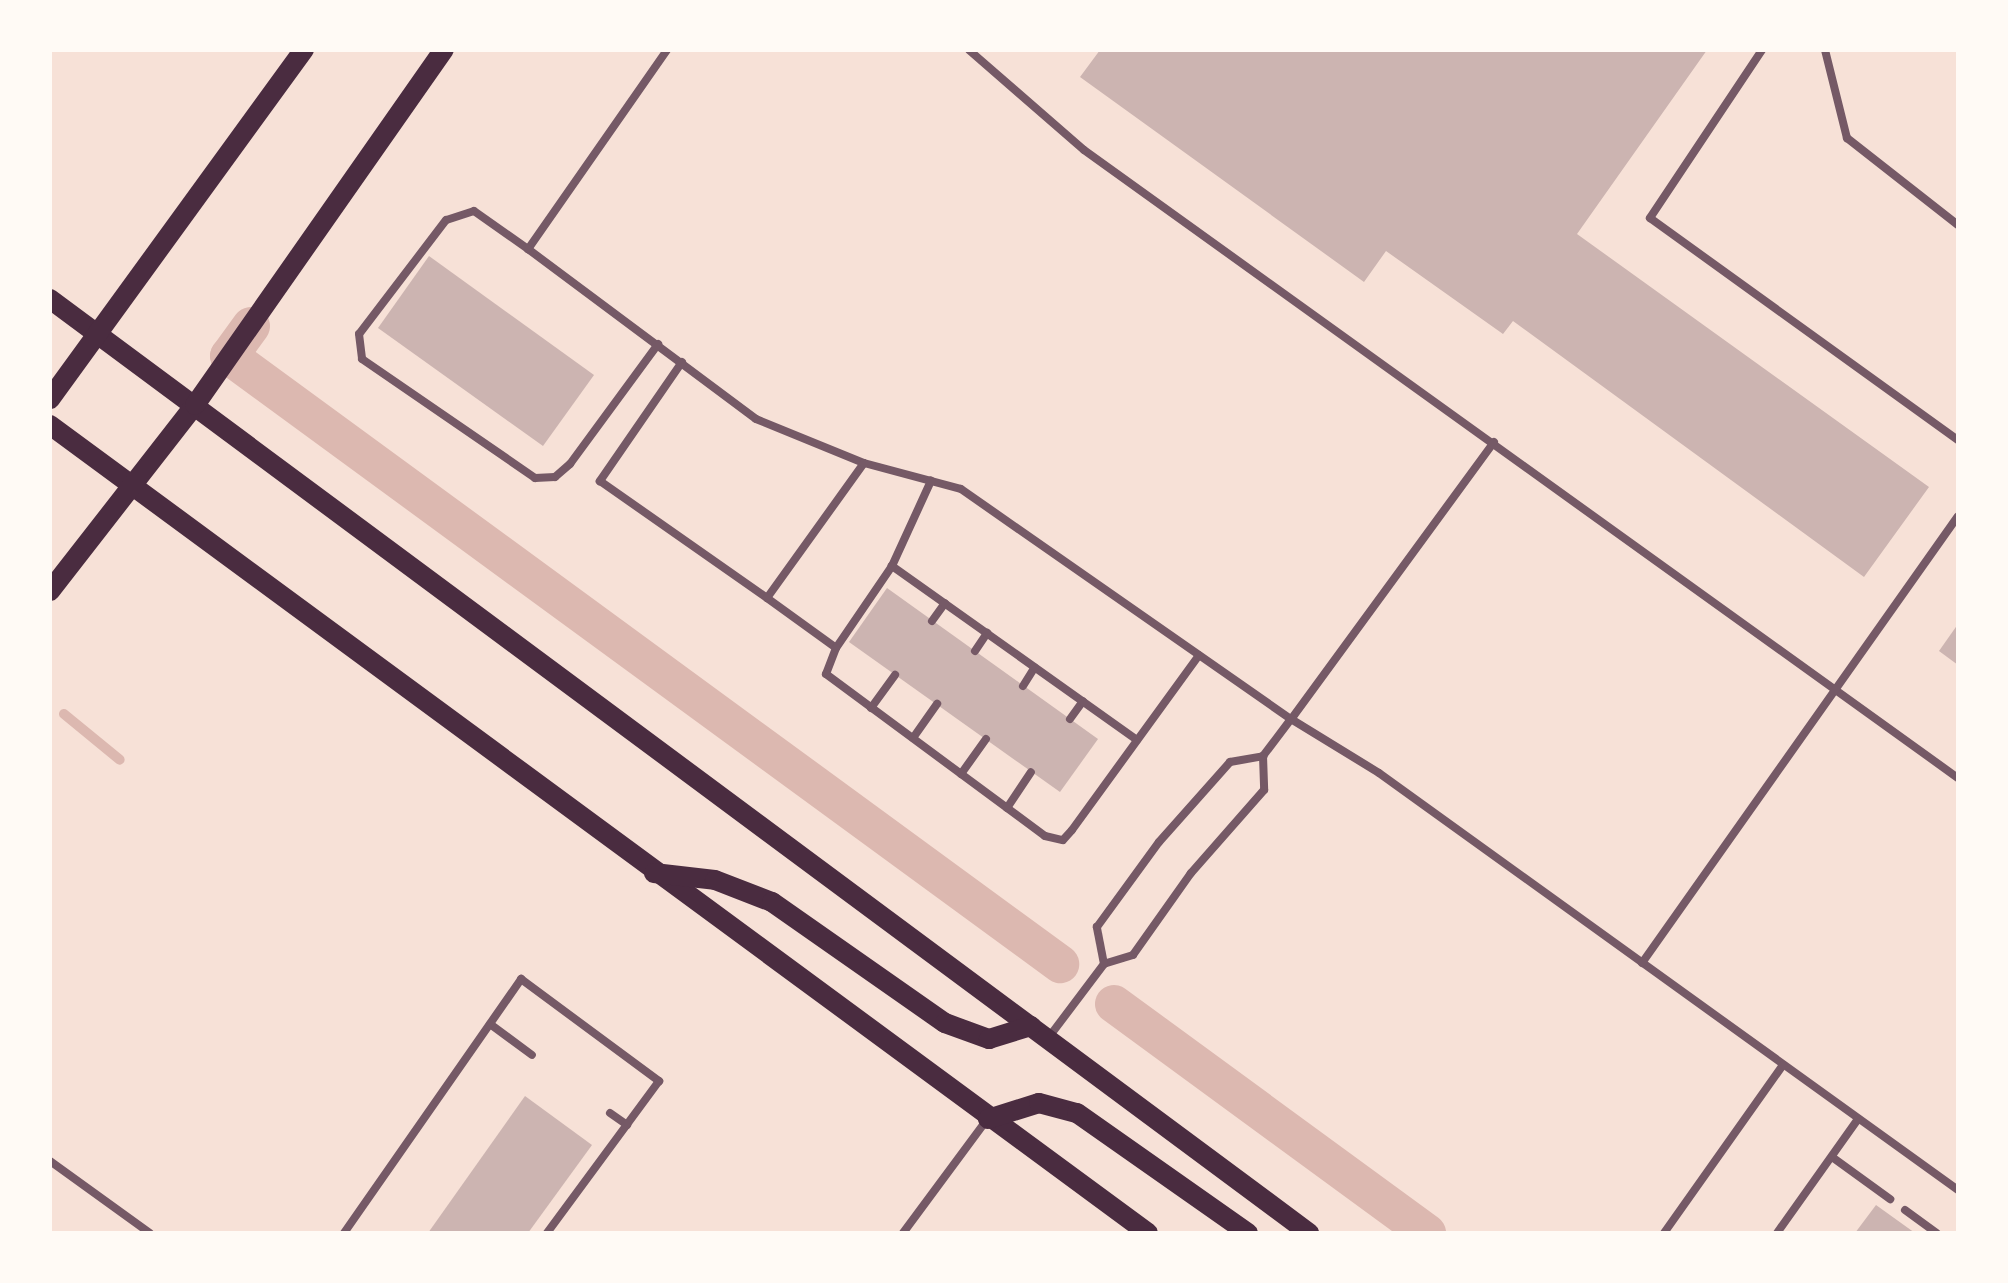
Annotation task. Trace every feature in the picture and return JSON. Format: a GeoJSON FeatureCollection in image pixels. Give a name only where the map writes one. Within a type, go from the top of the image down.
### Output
{"type":"FeatureCollection","features":[{"type":"Feature","properties":{"kind":"main road"},"geometry":{"type":"LineString","coordinates":[[50,398],[304,50]]}},
{"type":"Feature","properties":{"kind":"main road"},"geometry":{"type":"LineString","coordinates":[[50,590],[194,404],[444,50]]}},
{"type":"Feature","properties":{"kind":"main road"},"geometry":{"type":"LineString","coordinates":[[50,300],[1309,1233]]}},
{"type":"Feature","properties":{"kind":"main road"},"geometry":{"type":"LineString","coordinates":[[50,425],[652,872],[1148,1233]]}},
{"type":"Feature","properties":{"kind":"main road"},"geometry":{"type":"LineString","coordinates":[[652,872],[715,880],[772,902],[945,1022],[989,1039],[1040,1032]]}},
{"type":"Feature","properties":{"kind":"main road"},"geometry":{"type":"LineString","coordinates":[[988,1118],[1038,1103],[1078,1113],[1248,1233]]}},
{"type":"Feature","properties":{"kind":"lane"},"geometry":{"type":"LineString","coordinates":[[528,249],[667,50]]}},
{"type":"Feature","properties":{"kind":"lane"},"geometry":{"type":"LineString","coordinates":[[969,50],[1084,150],[1958,778]]}},
{"type":"Feature","properties":{"kind":"lane"},"geometry":{"type":"LineString","coordinates":[[1762,50],[1650,218],[1958,440]]}},
{"type":"Feature","properties":{"kind":"lane"},"geometry":{"type":"LineString","coordinates":[[1825,50],[1846,138],[1958,224]]}},
{"type":"Feature","properties":{"kind":"lane"},"geometry":{"type":"LineString","coordinates":[[658,344],[570,464],[554,477],[536,478],[362,359],[360,334],[446,220],[474,211],[528,249],[658,344],[682,362],[778,432],[864,463],[961,489],[1291,719],[1380,773],[1958,1190]]}},
{"type":"Feature","properties":{"kind":"lane"},"geometry":{"type":"LineString","coordinates":[[682,362],[600,480],[836,648]]}},
{"type":"Feature","properties":{"kind":"lane"},"geometry":{"type":"LineString","coordinates":[[1040,1032],[1104,964],[1133,955],[1191,873],[1264,790],[1263,756],[1494,442]]}},
{"type":"Feature","properties":{"kind":"lane"},"geometry":{"type":"LineString","coordinates":[[767,598],[864,463]]}},
{"type":"Feature","properties":{"kind":"lane"},"geometry":{"type":"LineString","coordinates":[[931,481],[892,566],[836,648],[826,674],[1045,836],[1063,840],[1199,655]]}},
{"type":"Feature","properties":{"kind":"lane"},"geometry":{"type":"LineString","coordinates":[[1642,964],[1958,516]]}},
{"type":"Feature","properties":{"kind":"lane"},"geometry":{"type":"LineString","coordinates":[[892,566],[1138,740]]}},
{"type":"Feature","properties":{"kind":"lane"},"geometry":{"type":"LineString","coordinates":[[932,621],[945,603]]}},
{"type":"Feature","properties":{"kind":"lane"},"geometry":{"type":"LineString","coordinates":[[974,651],[988,633]]}},
{"type":"Feature","properties":{"kind":"lane"},"geometry":{"type":"LineString","coordinates":[[1023,686],[1035,667]]}},
{"type":"Feature","properties":{"kind":"lane"},"geometry":{"type":"LineString","coordinates":[[871,708],[895,675]]}},
{"type":"Feature","properties":{"kind":"lane"},"geometry":{"type":"LineString","coordinates":[[1070,719],[1083,701]]}},
{"type":"Feature","properties":{"kind":"lane"},"geometry":{"type":"LineString","coordinates":[[913,738],[937,704]]}},
{"type":"Feature","properties":{"kind":"lane"},"geometry":{"type":"LineString","coordinates":[[961,774],[986,740]]}},
{"type":"Feature","properties":{"kind":"lane"},"geometry":{"type":"LineString","coordinates":[[1104,964],[1097,927],[1158,842],[1230,762],[1263,756]]}},
{"type":"Feature","properties":{"kind":"lane"},"geometry":{"type":"LineString","coordinates":[[1007,808],[1032,772]]}},
{"type":"Feature","properties":{"kind":"lane"},"geometry":{"type":"LineString","coordinates":[[346,1232],[521,979],[659,1081],[548,1233]]}},
{"type":"Feature","properties":{"kind":"lane"},"geometry":{"type":"LineString","coordinates":[[490,1024],[532,1055]]}},
{"type":"Feature","properties":{"kind":"lane"},"geometry":{"type":"LineString","coordinates":[[1664,1233],[1784,1065]]}},
{"type":"Feature","properties":{"kind":"lane"},"geometry":{"type":"LineString","coordinates":[[610,1113],[626,1125]]}},
{"type":"Feature","properties":{"kind":"lane"},"geometry":{"type":"LineString","coordinates":[[903,1233],[988,1118]]}},
{"type":"Feature","properties":{"kind":"lane"},"geometry":{"type":"LineString","coordinates":[[1777,1233],[1858,1119]]}},
{"type":"Feature","properties":{"kind":"lane"},"geometry":{"type":"LineString","coordinates":[[1832,1157],[1890,1199]]}},
{"type":"Feature","properties":{"kind":"lane"},"geometry":{"type":"LineString","coordinates":[[50,1161],[150,1233]]}},
{"type":"Feature","properties":{"kind":"lane"},"geometry":{"type":"LineString","coordinates":[[1904,1210],[1936,1233]]}},
{"type":"Feature","properties":{"kind":"building"},"geometry":{"type":"Polygon","coordinates":[[[1100,50],[1707,50],[1577,234],[1929,487],[1864,577],[1513,321],[1503,334],[1386,251],[1364,282],[1080,77],[1100,50]]]}},
{"type":"Feature","properties":{"kind":"building"},"geometry":{"type":"Polygon","coordinates":[[[429,256],[594,375],[543,446],[378,328],[429,256]]]}},
{"type":"Feature","properties":{"kind":"building"},"geometry":{"type":"Polygon","coordinates":[[[887,588],[1098,739],[1060,792],[849,642],[887,588]]]}},
{"type":"Feature","properties":{"kind":"building"},"geometry":{"type":"Polygon","coordinates":[[[1958,624],[1958,665],[1939,651],[1958,624]]]}},
{"type":"Feature","properties":{"kind":"building"},"geometry":{"type":"Polygon","coordinates":[[[525,1096],[592,1145],[528,1233],[428,1233],[525,1096]]]}},
{"type":"Feature","properties":{"kind":"building"},"geometry":{"type":"Polygon","coordinates":[[[1876,1205],[1915,1233],[1855,1233],[1876,1205]]]}},
{"type":"Feature","properties":{"kind":"waterway"},"geometry":{"type":"LineString","coordinates":[[251,326],[229,356],[1060,964]]}},
{"type":"Feature","properties":{"kind":"waterway"},"geometry":{"type":"LineString","coordinates":[[64,714],[120,760]]}},
{"type":"Feature","properties":{"kind":"waterway"},"geometry":{"type":"LineString","coordinates":[[1114,1004],[1427,1233]]}}]}
